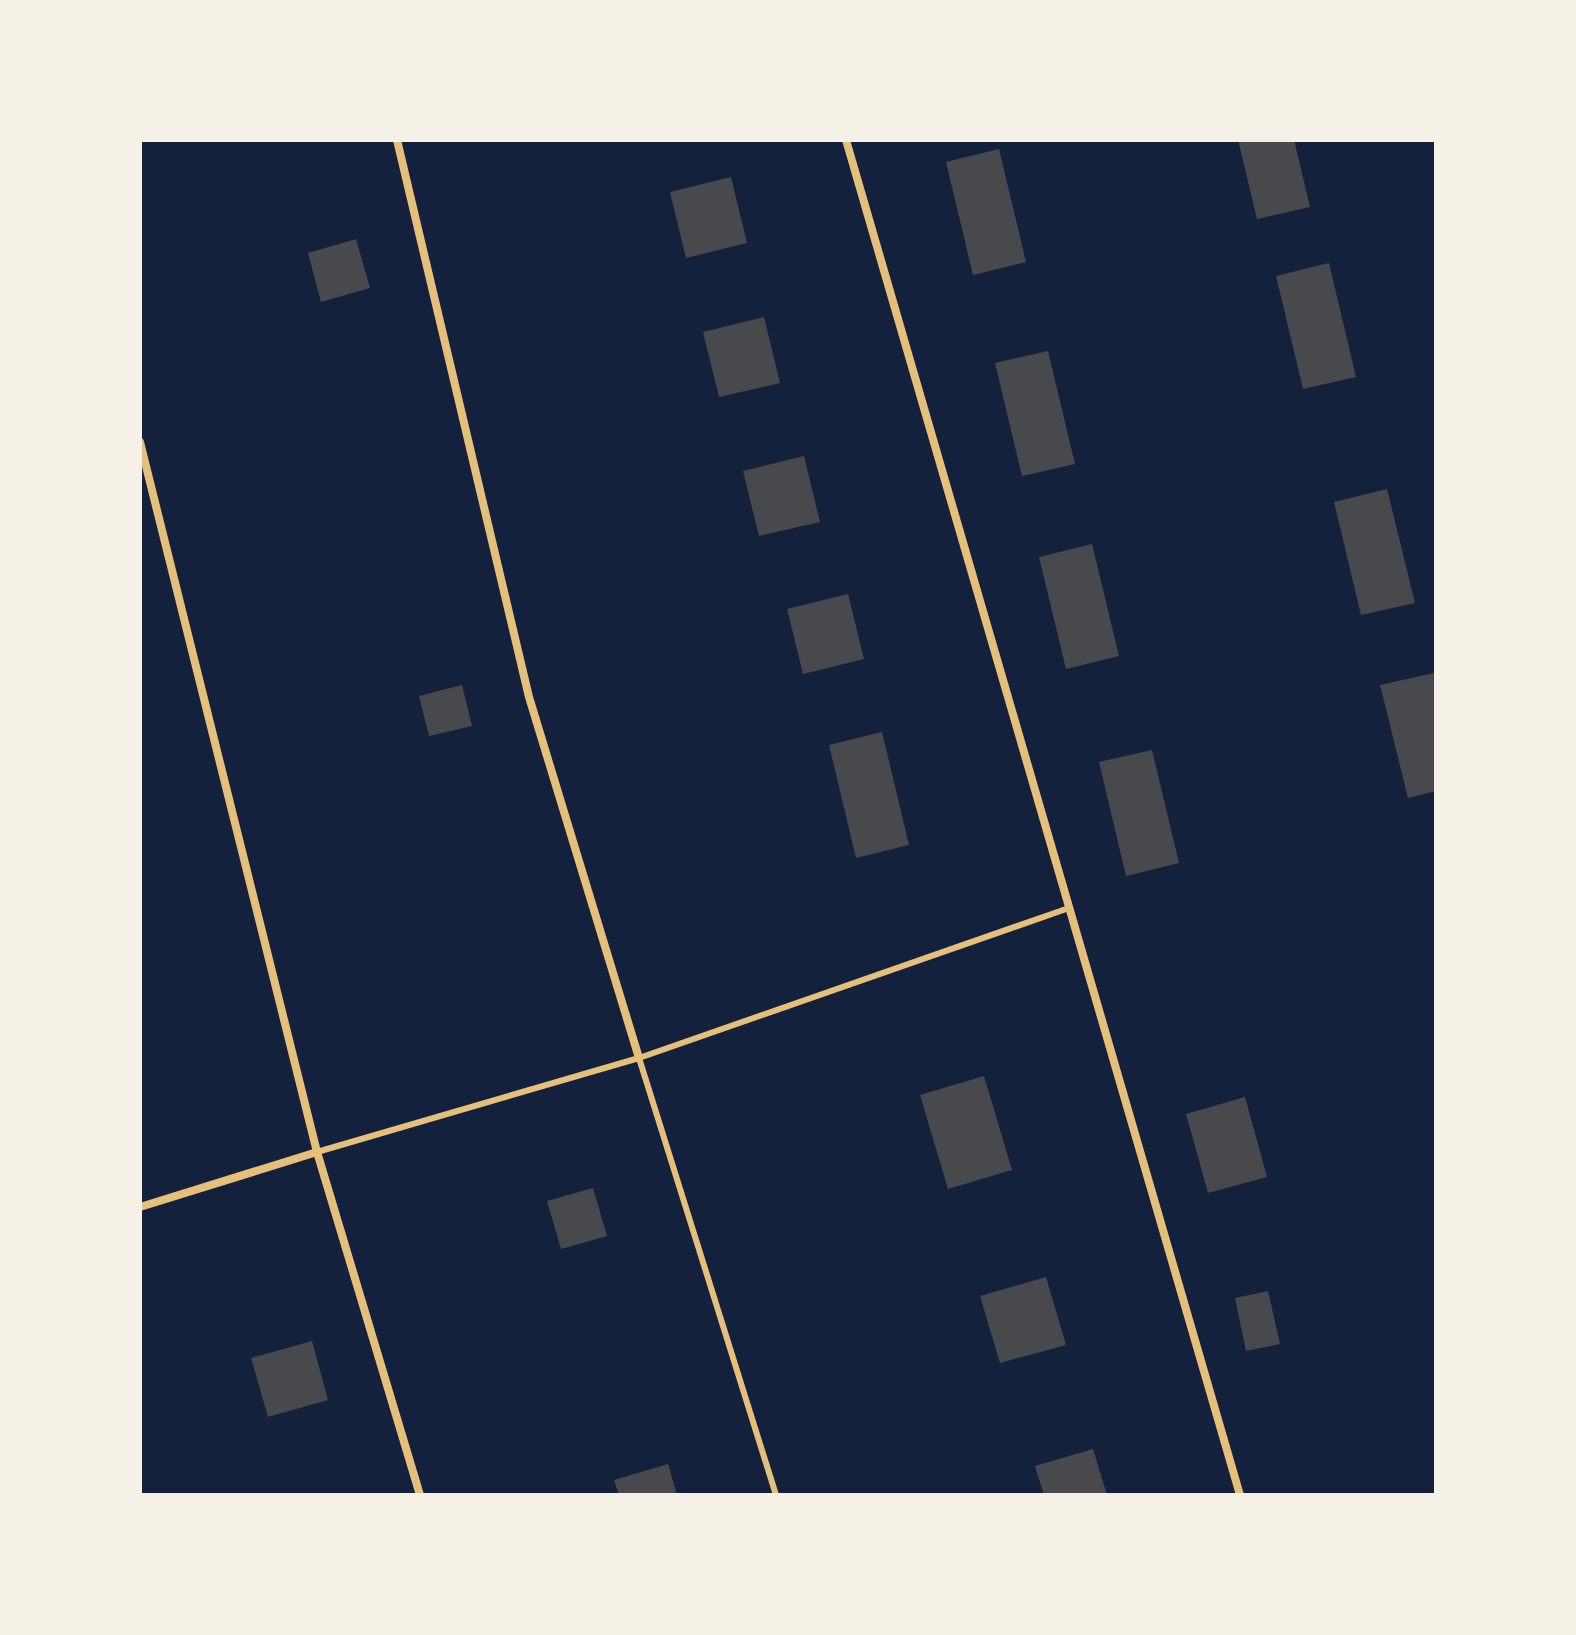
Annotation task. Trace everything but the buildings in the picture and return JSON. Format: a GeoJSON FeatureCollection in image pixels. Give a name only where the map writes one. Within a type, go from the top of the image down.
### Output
{"type":"FeatureCollection","features":[{"type":"Feature","properties":{"kind":"street"},"geometry":{"type":"LineString","coordinates":[[397,140],[529,697],[639,1058]]}},
{"type":"Feature","properties":{"kind":"street"},"geometry":{"type":"LineString","coordinates":[[846,140],[1240,1495]]}},
{"type":"Feature","properties":{"kind":"street"},"geometry":{"type":"LineString","coordinates":[[140,442],[317,1152],[420,1495]]}},
{"type":"Feature","properties":{"kind":"street"},"geometry":{"type":"LineString","coordinates":[[140,1207],[317,1152]]}},
{"type":"Feature","properties":{"kind":"lane"},"geometry":{"type":"LineString","coordinates":[[317,1152],[639,1058],[1069,908]]}},
{"type":"Feature","properties":{"kind":"lane"},"geometry":{"type":"LineString","coordinates":[[639,1058],[776,1495]]}}]}
